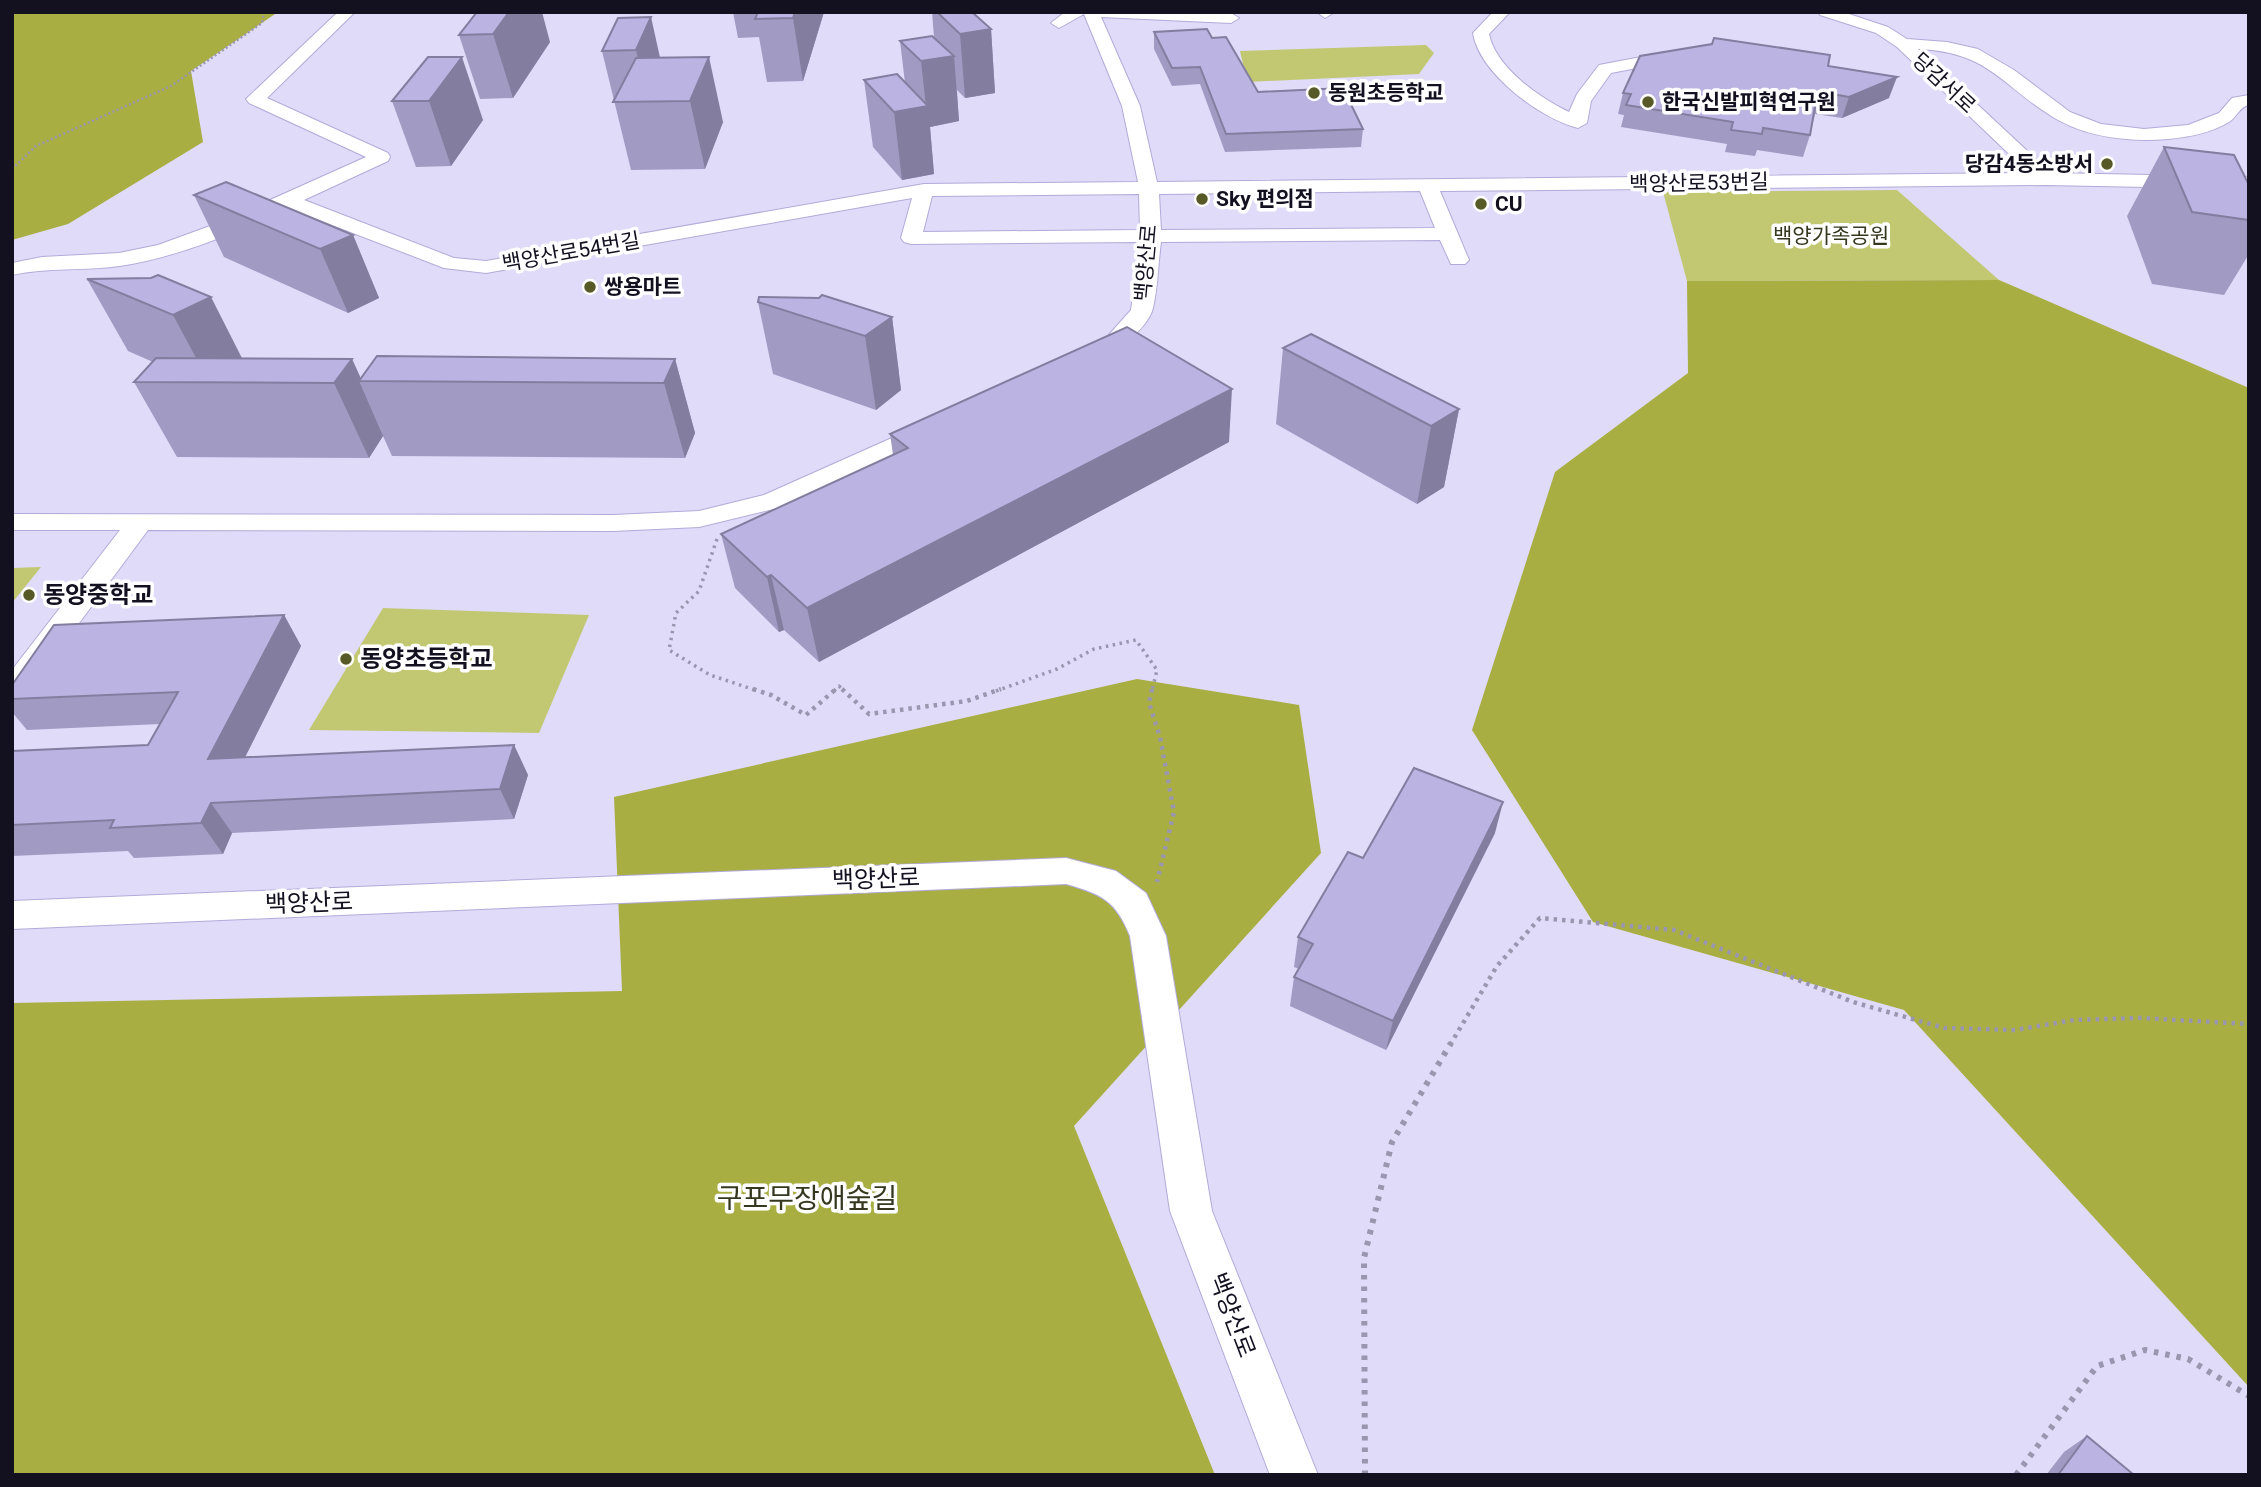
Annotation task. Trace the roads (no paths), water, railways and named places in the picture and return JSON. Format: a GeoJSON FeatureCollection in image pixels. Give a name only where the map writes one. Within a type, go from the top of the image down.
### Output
{"type":"FeatureCollection","features":[{"type":"Feature","properties":{"kind":"street"},"geometry":{"type":"LineString","coordinates":[[12,269],[33,263],[132,258],[198,239],[381,157],[255,99],[347,12]]}},
{"type":"Feature","properties":{"kind":"street"},"geometry":{"type":"LineString","coordinates":[[1059,23],[1077,12]]}},
{"type":"Feature","properties":{"kind":"street"},"geometry":{"type":"LineString","coordinates":[[1091,12],[1195,14],[1231,18]]}},
{"type":"Feature","properties":{"kind":"street","name":"백양산로"},"geometry":{"type":"LineString","coordinates":[[1077,360],[1115,342],[1142,311],[1151,238],[1149,189],[1131,106],[1091,12]]}},
{"type":"Feature","properties":{"kind":"street"},"geometry":{"type":"LineString","coordinates":[[1502,12],[1481,33],[1482,43],[1517,89],[1530,100],[1578,122],[1577,111],[1581,102],[1605,69],[1692,52]]}},
{"type":"Feature","properties":{"kind":"street","name":"당감서로"},"geometry":{"type":"LineString","coordinates":[[1826,12],[1882,30],[1903,44],[2046,179]]}},
{"type":"Feature","properties":{"kind":"street"},"geometry":{"type":"LineString","coordinates":[[1903,44],[1942,46],[1973,53],[2066,117],[2083,125],[2110,131],[2160,133],[2205,126],[2226,117],[2238,102],[2249,100]]}},
{"type":"Feature","properties":{"kind":"street","name":"백양산로53번길"},"geometry":{"type":"LineString","coordinates":[[1149,189],[2046,179],[2249,183]]}},
{"type":"Feature","properties":{"kind":"street"},"geometry":{"type":"LineString","coordinates":[[1429,186],[1458,261]]}},
{"type":"Feature","properties":{"kind":"street","name":"백양산로54번길"},"geometry":{"type":"LineString","coordinates":[[285,200],[451,264],[486,267],[924,190],[1149,189]]}},
{"type":"Feature","properties":{"kind":"street"},"geometry":{"type":"LineString","coordinates":[[924,190],[911,238],[1448,234]]}},
{"type":"Feature","properties":{"kind":"street"},"geometry":{"type":"LineString","coordinates":[[12,522],[613,523],[699,519],[773,501],[951,418]]}},
{"type":"Feature","properties":{"kind":"street"},"geometry":{"type":"LineString","coordinates":[[12,692],[140,522]]}},
{"type":"Feature","properties":{"kind":"street","name":"백양산로"},"geometry":{"type":"LineString","coordinates":[[12,915],[1066,871],[1104,881],[1134,903],[1148,936],[1191,1210],[1294,1475]]}},
{"type":"Feature","properties":{"kind":"place","name":"동원초등학교"},"geometry":{"type":"Point","coordinates":[1314,93]}},
{"type":"Feature","properties":{"kind":"place","name":"한국신발피혁연구원"},"geometry":{"type":"Point","coordinates":[1648,102]}},
{"type":"Feature","properties":{"kind":"place","name":"당감4동소방서"},"geometry":{"type":"Point","coordinates":[2107,164]}},
{"type":"Feature","properties":{"kind":"place","name":"Sky 편의점"},"geometry":{"type":"Point","coordinates":[1202,199]}},
{"type":"Feature","properties":{"kind":"place","name":"CU"},"geometry":{"type":"Point","coordinates":[1481,204]}},
{"type":"Feature","properties":{"kind":"place","name":"쌍용마트"},"geometry":{"type":"Point","coordinates":[590,287]}},
{"type":"Feature","properties":{"kind":"place","name":"동양중학교"},"geometry":{"type":"Point","coordinates":[29,595]}},
{"type":"Feature","properties":{"kind":"place","name":"동양초등학교"},"geometry":{"type":"Point","coordinates":[346,659]}},
{"type":"Feature","properties":{"kind":"park label","name":"백양가족공원"},"geometry":{"type":"Point","coordinates":[1831,236]}},
{"type":"Feature","properties":{"kind":"park label","name":"구포무장애숲길"},"geometry":{"type":"Point","coordinates":[807,1198]}}]}
